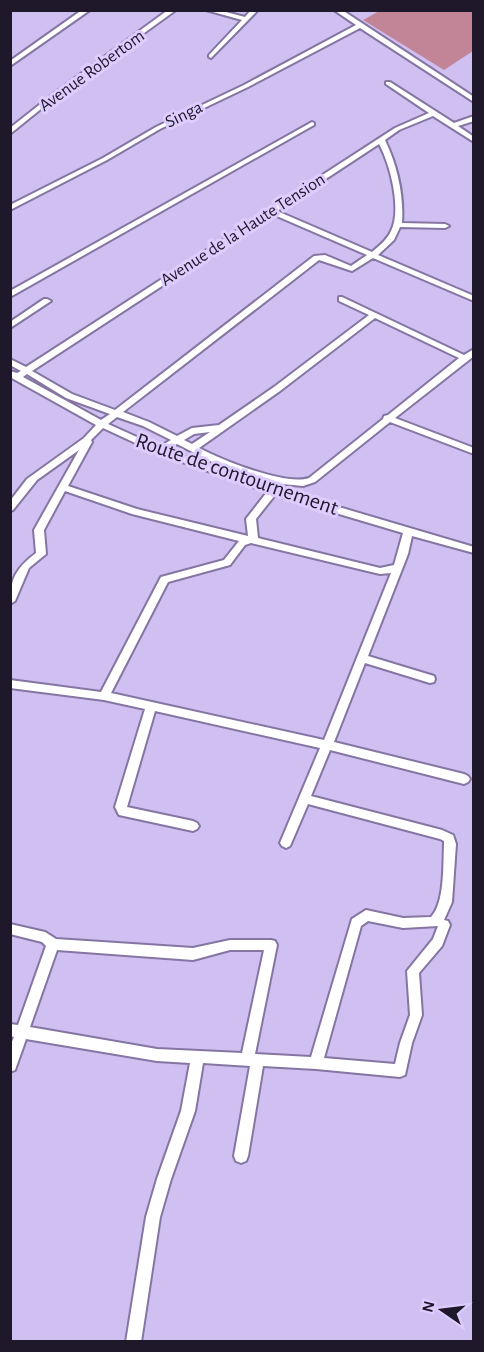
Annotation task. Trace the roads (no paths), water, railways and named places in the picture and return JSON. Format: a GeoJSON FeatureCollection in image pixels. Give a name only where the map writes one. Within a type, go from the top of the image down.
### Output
{"type":"FeatureCollection","features":[{"type":"Feature","properties":{"kind":"street"},"geometry":{"type":"LineString","coordinates":[[10,64],[87,10]]}},
{"type":"Feature","properties":{"kind":"street","name":"Avenue Robertom"},"geometry":{"type":"LineString","coordinates":[[10,132],[55,95],[173,10]]}},
{"type":"Feature","properties":{"kind":"street"},"geometry":{"type":"LineString","coordinates":[[209,10],[245,19]]}},
{"type":"Feature","properties":{"kind":"street"},"geometry":{"type":"LineString","coordinates":[[211,56],[255,10]]}},
{"type":"Feature","properties":{"kind":"street"},"geometry":{"type":"LineString","coordinates":[[336,10],[474,100]]}},
{"type":"Feature","properties":{"kind":"street","name":"Singa"},"geometry":{"type":"LineString","coordinates":[[10,208],[105,159],[158,128],[246,86],[358,26]]}},
{"type":"Feature","properties":{"kind":"street"},"geometry":{"type":"LineString","coordinates":[[388,83],[474,140]]}},
{"type":"Feature","properties":{"kind":"street","name":"Avenue de la Haute Tension"},"geometry":{"type":"LineString","coordinates":[[14,375],[27,371],[397,129],[434,113]]}},
{"type":"Feature","properties":{"kind":"street"},"geometry":{"type":"LineString","coordinates":[[453,126],[474,118]]}},
{"type":"Feature","properties":{"kind":"street"},"geometry":{"type":"LineString","coordinates":[[10,295],[312,124]]}},
{"type":"Feature","properties":{"kind":"street"},"geometry":{"type":"LineString","coordinates":[[10,601],[25,567],[41,554],[39,530],[89,440],[102,424],[317,258],[322,257],[349,269],[384,246],[398,225],[396,180],[381,140]]}},
{"type":"Feature","properties":{"kind":"street"},"geometry":{"type":"LineString","coordinates":[[271,211],[370,256],[474,298]]}},
{"type":"Feature","properties":{"kind":"street"},"geometry":{"type":"LineString","coordinates":[[398,225],[445,226]]}},
{"type":"Feature","properties":{"kind":"street"},"geometry":{"type":"LineString","coordinates":[[10,361],[69,396],[176,439],[215,460],[280,481],[303,483],[312,480],[469,355],[342,299]]}},
{"type":"Feature","properties":{"kind":"street"},"geometry":{"type":"LineString","coordinates":[[10,326],[47,302]]}},
{"type":"Feature","properties":{"kind":"street"},"geometry":{"type":"LineString","coordinates":[[193,448],[375,314]]}},
{"type":"Feature","properties":{"kind":"street","name":"Route de contournement"},"geometry":{"type":"LineString","coordinates":[[14,375],[102,424],[159,451],[273,490],[474,550]]}},
{"type":"Feature","properties":{"kind":"street"},"geometry":{"type":"LineString","coordinates":[[387,418],[474,451]]}},
{"type":"Feature","properties":{"kind":"street"},"geometry":{"type":"LineString","coordinates":[[159,451],[176,439],[199,429],[224,427]]}},
{"type":"Feature","properties":{"kind":"street"},"geometry":{"type":"LineString","coordinates":[[10,508],[33,479],[62,456],[89,440]]}},
{"type":"Feature","properties":{"kind":"street"},"geometry":{"type":"LineString","coordinates":[[253,539],[251,519],[280,481]]}},
{"type":"Feature","properties":{"kind":"street"},"geometry":{"type":"LineString","coordinates":[[63,487],[135,512],[380,571],[397,568]]}},
{"type":"Feature","properties":{"kind":"street"},"geometry":{"type":"LineString","coordinates":[[286,843],[362,658],[397,568],[408,531]]}},
{"type":"Feature","properties":{"kind":"street"},"geometry":{"type":"LineString","coordinates":[[104,696],[164,579],[227,563],[242,543],[253,539]]}},
{"type":"Feature","properties":{"kind":"street"},"geometry":{"type":"LineString","coordinates":[[362,658],[430,679]]}},
{"type":"Feature","properties":{"kind":"street"},"geometry":{"type":"LineString","coordinates":[[10,684],[104,696],[327,745],[464,779]]}},
{"type":"Feature","properties":{"kind":"street"},"geometry":{"type":"LineString","coordinates":[[151,706],[121,807],[123,812],[134,816],[193,826]]}},
{"type":"Feature","properties":{"kind":"street"},"geometry":{"type":"LineString","coordinates":[[305,799],[442,835],[448,838],[450,844],[446,902],[441,915],[434,922],[403,922],[366,915],[361,916],[356,923],[316,1063]]}},
{"type":"Feature","properties":{"kind":"street"},"geometry":{"type":"LineString","coordinates":[[16,1031],[157,1055],[316,1063],[400,1071],[406,1042],[416,1015],[413,971],[438,942],[444,925]]}},
{"type":"Feature","properties":{"kind":"street"},"geometry":{"type":"LineString","coordinates":[[10,929],[45,937],[53,944],[192,954],[230,945],[271,945],[252,1060],[241,1156]]}},
{"type":"Feature","properties":{"kind":"street"},"geometry":{"type":"LineString","coordinates":[[10,1066],[16,1031],[53,944]]}},
{"type":"Feature","properties":{"kind":"street"},"geometry":{"type":"LineString","coordinates":[[132,1341],[153,1217],[188,1111],[197,1058]]}},
{"type":"Feature","properties":{"kind":"waterway"},"geometry":{"type":"LineString","coordinates":[[474,1027],[474,1034]]}}]}
